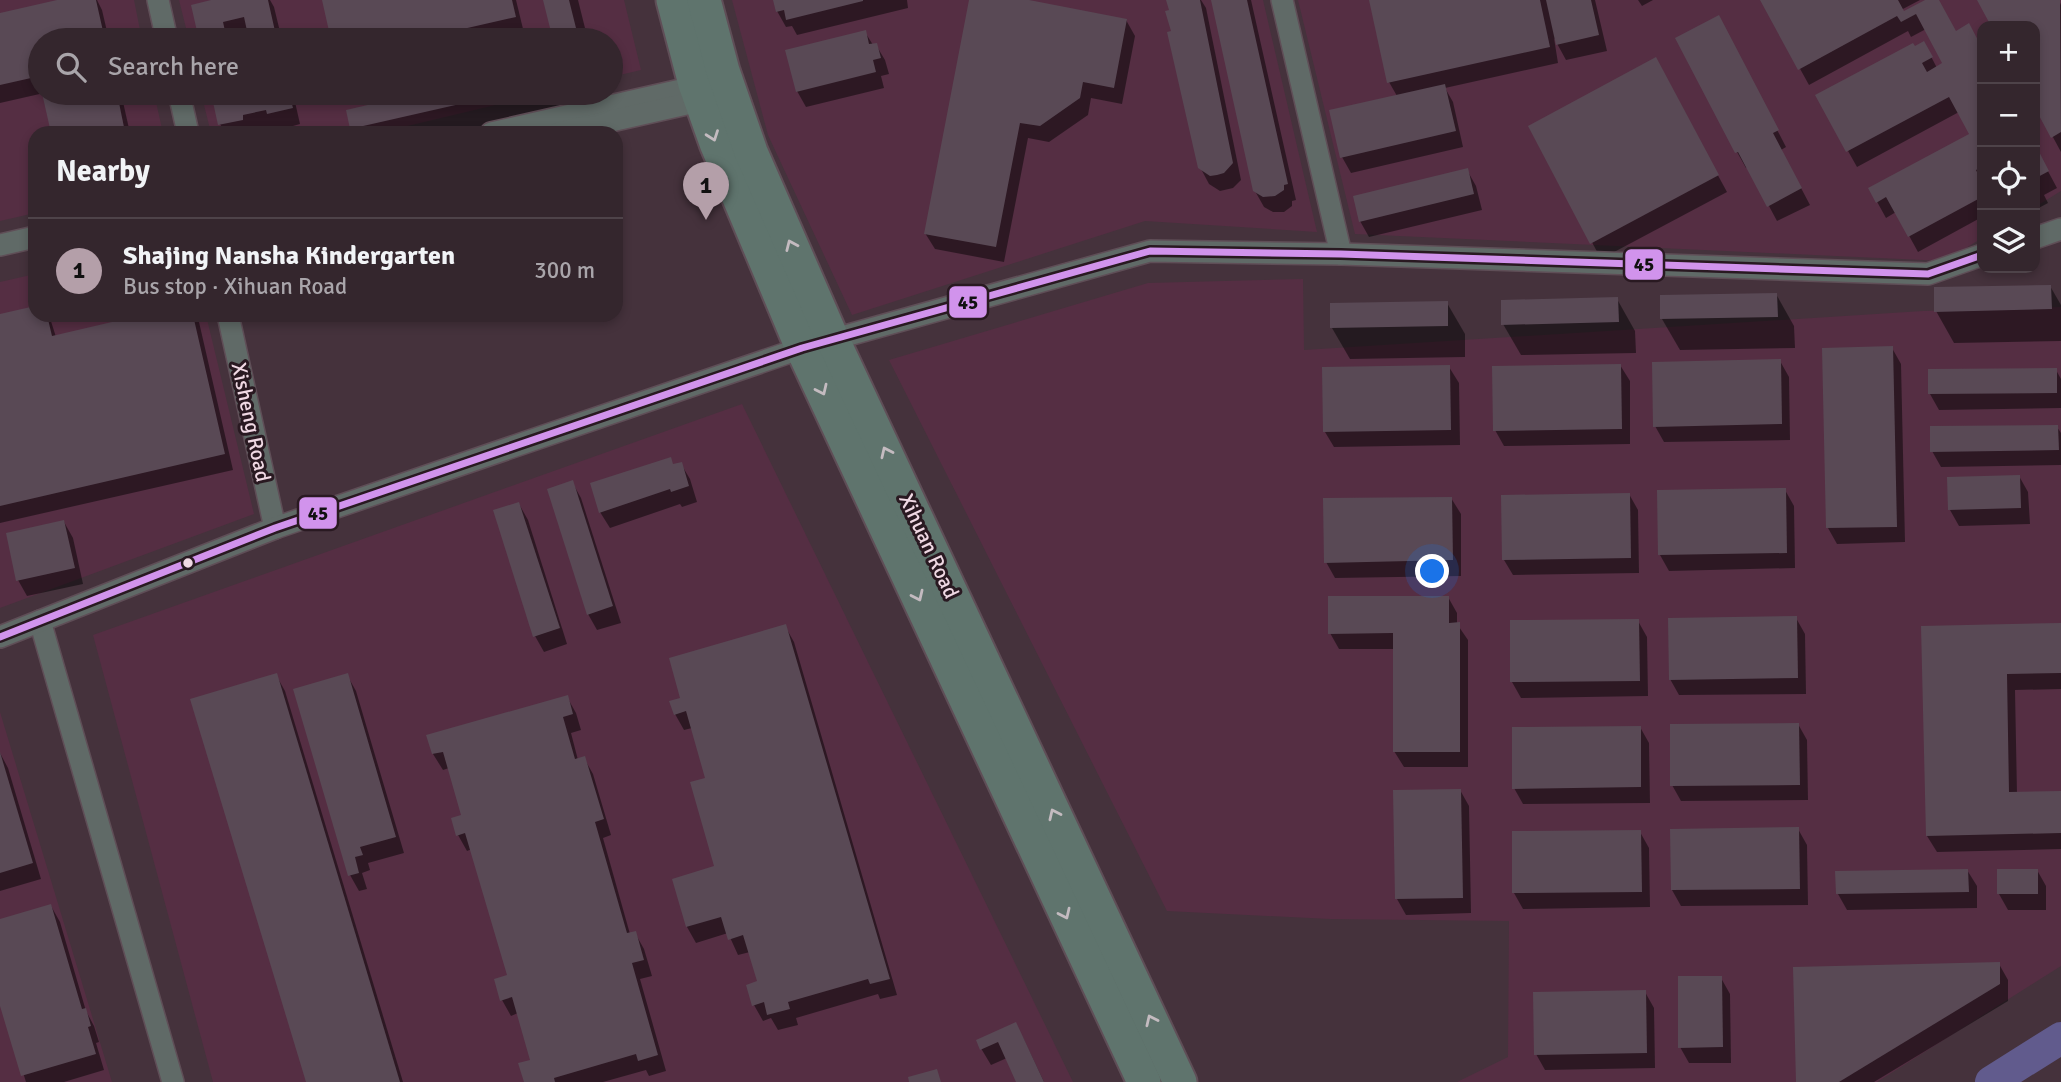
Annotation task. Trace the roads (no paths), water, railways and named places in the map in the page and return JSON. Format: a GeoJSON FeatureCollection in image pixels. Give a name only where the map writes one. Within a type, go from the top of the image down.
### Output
{"type":"FeatureCollection","features":[{"type":"Feature","properties":{"kind":"main road","name":"Xihuan Road"},"geometry":{"type":"LineString","coordinates":[[682,0],[713,90],[751,152],[818,344],[1144,1082]]}},
{"type":"Feature","properties":{"kind":"main road","name":"Xihuan Road"},"geometry":{"type":"LineString","coordinates":[[818,344],[1180,1082]]}},
{"type":"Feature","properties":{"kind":"street"},"geometry":{"type":"LineString","coordinates":[[158,0],[164,28]]}},
{"type":"Feature","properties":{"kind":"street"},"geometry":{"type":"LineString","coordinates":[[1282,0],[1341,254]]}},
{"type":"Feature","properties":{"kind":"street"},"geometry":{"type":"LineString","coordinates":[[527,126],[713,90]]}},
{"type":"Feature","properties":{"kind":"street"},"geometry":{"type":"LineString","coordinates":[[583,126],[713,90]]}},
{"type":"Feature","properties":{"kind":"street"},"geometry":{"type":"LineString","coordinates":[[182,105],[186,126]]}},
{"type":"Feature","properties":{"kind":"street"},"geometry":{"type":"LineString","coordinates":[[2040,236],[2061,229]]}},
{"type":"Feature","properties":{"kind":"street"},"geometry":{"type":"LineString","coordinates":[[0,245],[28,239]]}},
{"type":"Feature","properties":{"kind":"street"},"geometry":{"type":"LineString","coordinates":[[0,257],[28,251]]}},
{"type":"Feature","properties":{"kind":"street"},"geometry":{"type":"LineString","coordinates":[[0,637],[275,528],[818,344],[1150,251],[1341,254],[1928,274],[1977,258]]}},
{"type":"Feature","properties":{"kind":"street","name":"Xisheng Road"},"geometry":{"type":"LineString","coordinates":[[230,322],[275,528]]}},
{"type":"Feature","properties":{"kind":"street"},"geometry":{"type":"LineString","coordinates":[[40,621],[173,1082]]}},
{"type":"Feature","properties":{"kind":"waterway"},"geometry":{"type":"LineString","coordinates":[[1991,1082],[2061,1038]]}},
{"type":"Feature","properties":{"kind":"place","name":"Shajing Nansha Kindergarten"},"geometry":{"type":"Point","coordinates":[706,220]}}]}
